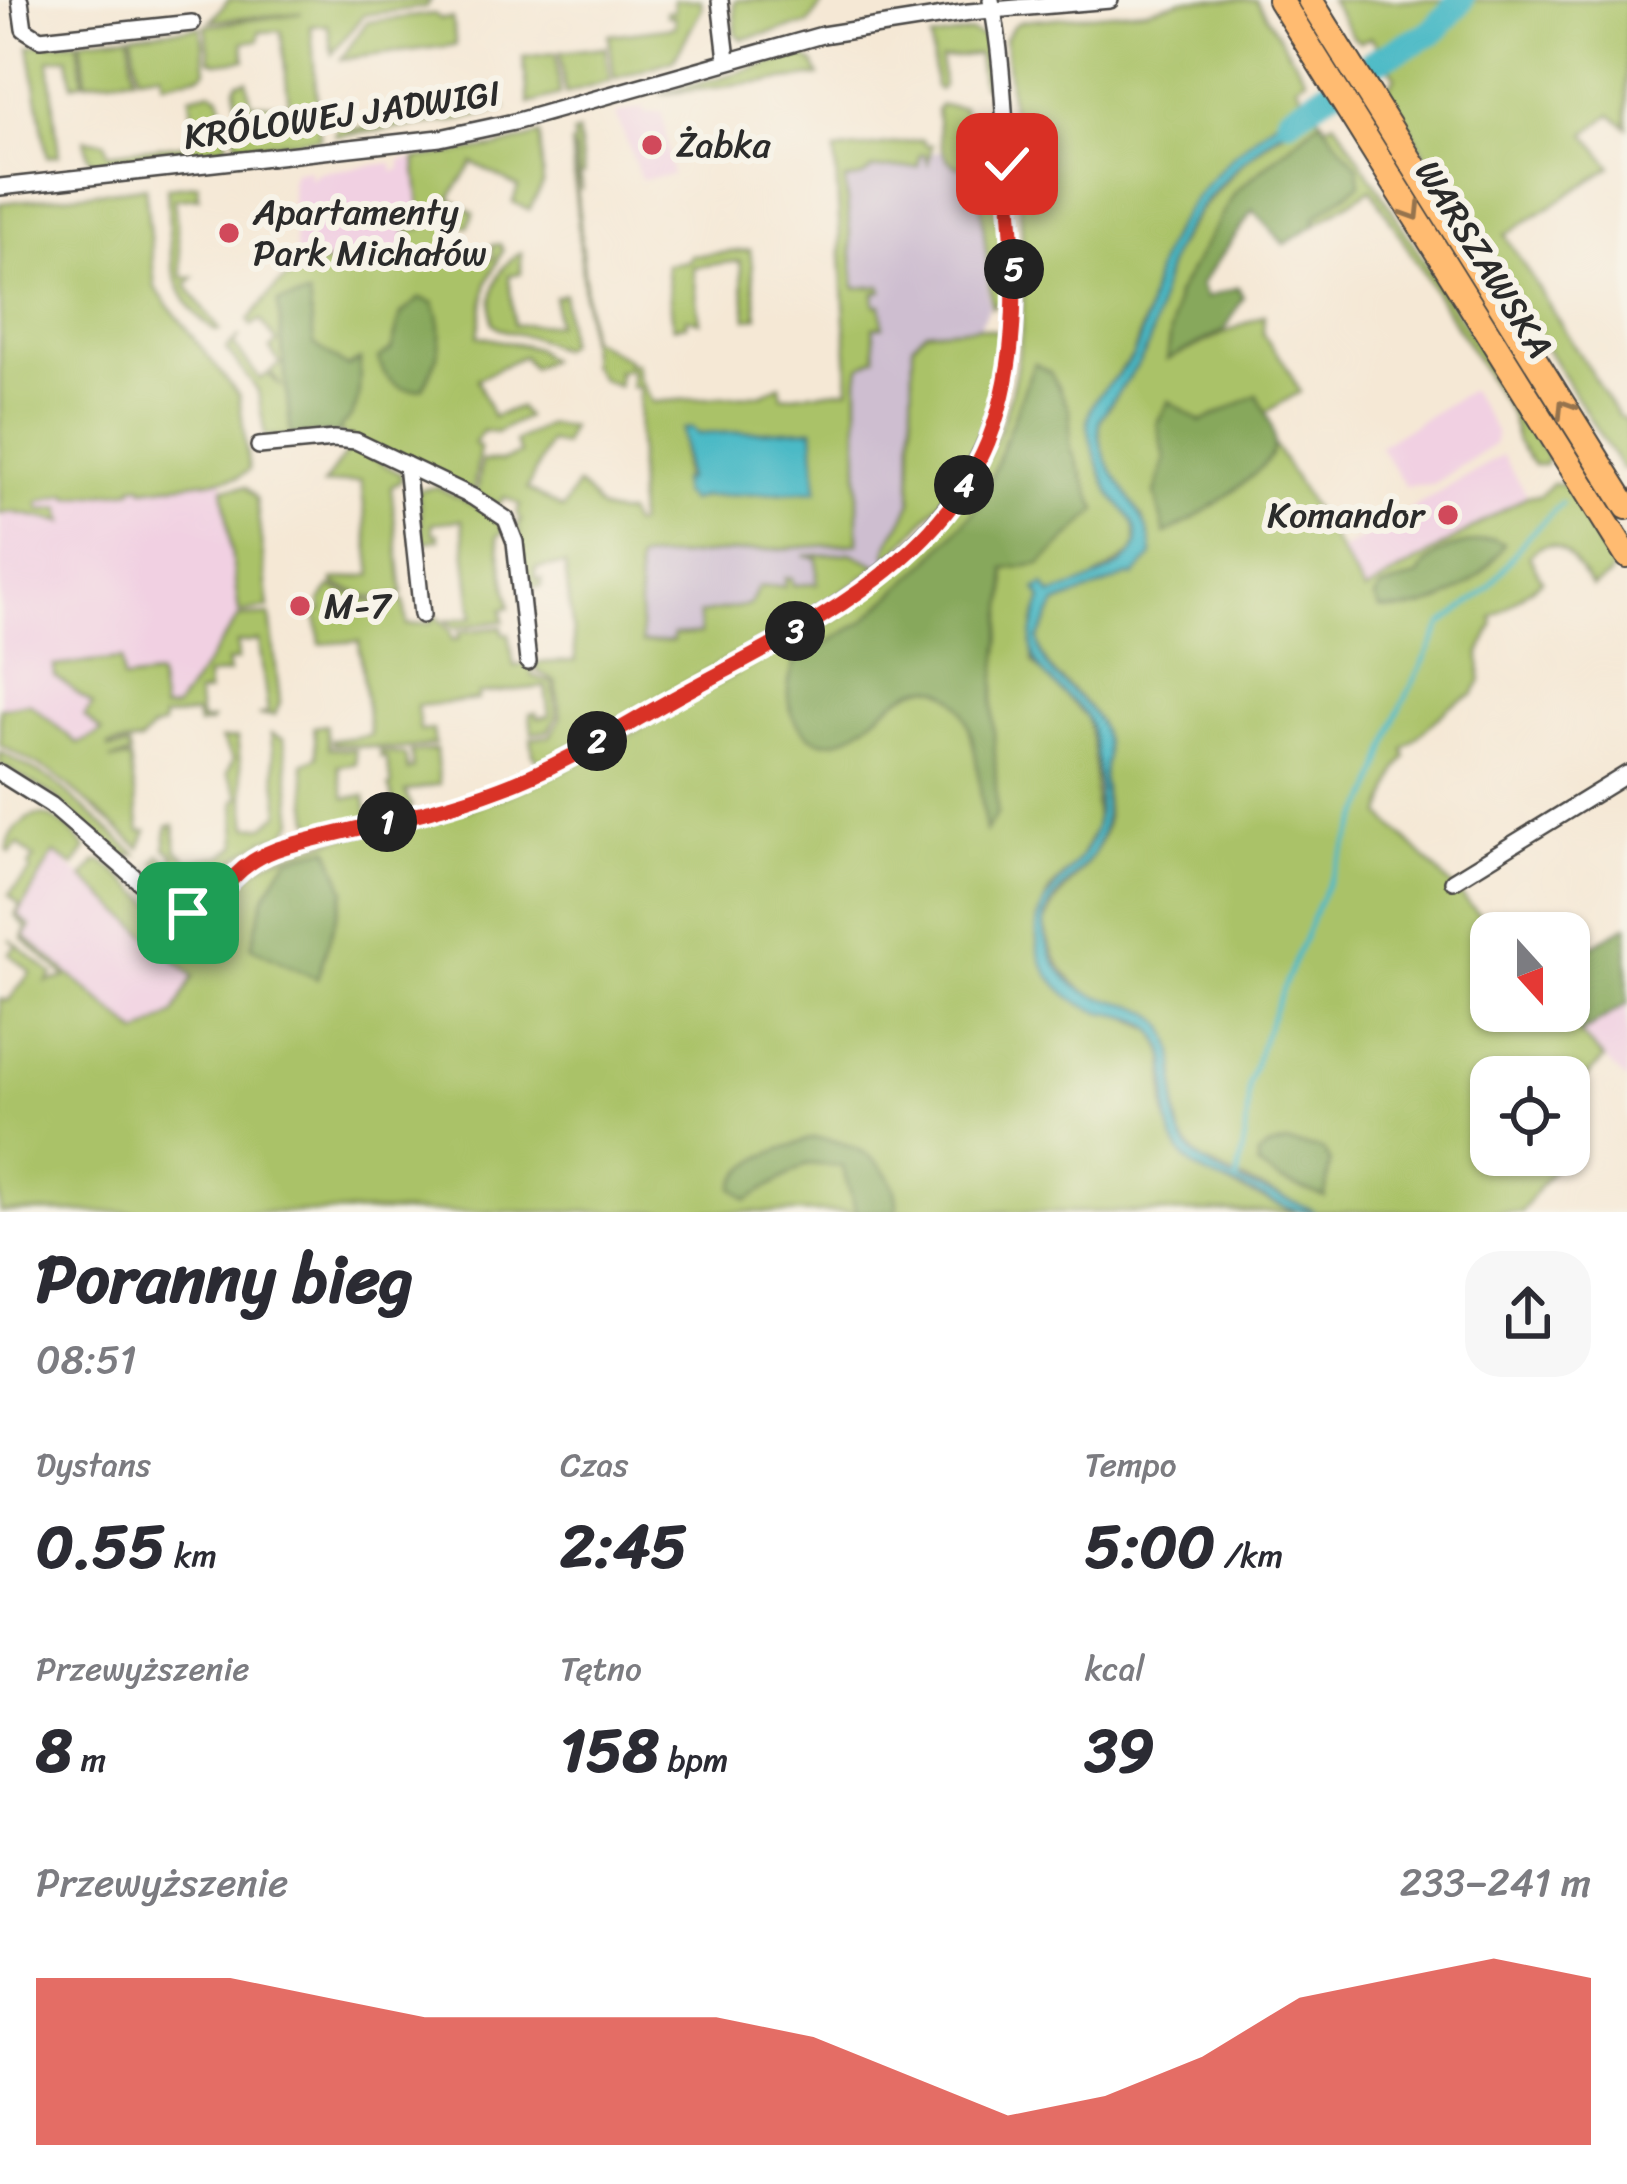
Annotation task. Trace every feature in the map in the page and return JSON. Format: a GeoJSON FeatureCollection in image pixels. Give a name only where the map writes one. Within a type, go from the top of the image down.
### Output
{"type":"FeatureCollection","features":[{"type":"Feature","properties":{"kind":"main road","name":"WARSZAWSKA"},"geometry":{"type":"LineString","coordinates":[[1280,0],[1317,60],[1361,106],[1627,507]]}},
{"type":"Feature","properties":{"kind":"main road","name":"WARSZAWSKA"},"geometry":{"type":"LineString","coordinates":[[1310,0],[1340,46],[1361,106],[1627,556]]}},
{"type":"Feature","properties":{"kind":"street"},"geometry":{"type":"LineString","coordinates":[[20,0],[24,29],[40,39],[192,23]]}},
{"type":"Feature","properties":{"kind":"street"},"geometry":{"type":"LineString","coordinates":[[719,0],[728,59]]}},
{"type":"Feature","properties":{"kind":"street","name":"KRÓLOWEJ JADWIGI"},"geometry":{"type":"LineString","coordinates":[[0,187],[470,133],[728,59],[867,26],[992,5],[1110,0]]}},
{"type":"Feature","properties":{"kind":"street"},"geometry":{"type":"LineString","coordinates":[[0,773],[51,805],[164,904],[182,913],[205,908],[256,859],[498,790],[576,753],[849,599],[891,566],[956,498],[993,426],[1009,367],[1014,328],[1013,249],[992,5]]}},
{"type":"Feature","properties":{"kind":"street"},"geometry":{"type":"LineString","coordinates":[[259,446],[345,440],[497,511],[509,525],[528,662]]}},
{"type":"Feature","properties":{"kind":"street"},"geometry":{"type":"LineString","coordinates":[[406,466],[422,615]]}},
{"type":"Feature","properties":{"kind":"street"},"geometry":{"type":"LineString","coordinates":[[1453,880],[1627,774]]}},
{"type":"Feature","properties":{"kind":"shaded area"},"geometry":{"type":"Polygon","coordinates":[[[642,108],[646,113],[662,112],[672,175],[641,179],[616,114],[642,108]]]}},
{"type":"Feature","properties":{"kind":"shaded area"},"geometry":{"type":"Polygon","coordinates":[[[941,151],[950,162],[972,166],[979,186],[989,306],[979,327],[925,331],[913,344],[911,501],[908,515],[890,538],[891,556],[879,566],[859,554],[817,556],[818,584],[759,587],[751,605],[711,610],[700,634],[642,644],[640,559],[858,543],[858,379],[873,327],[883,325],[882,306],[875,306],[874,292],[881,291],[855,289],[845,180],[873,169],[918,167],[920,155],[941,151]]]}},
{"type":"Feature","properties":{"kind":"shaded area"},"geometry":{"type":"Polygon","coordinates":[[[415,159],[421,215],[432,211],[446,257],[302,273],[296,259],[294,172],[309,170],[310,179],[319,172],[392,163],[393,172],[401,169],[400,160],[415,159]]]}},
{"type":"Feature","properties":{"kind":"shaded area"},"geometry":{"type":"Polygon","coordinates":[[[1470,390],[1496,432],[1494,444],[1433,484],[1405,486],[1379,446],[1470,390]]]}},
{"type":"Feature","properties":{"kind":"shaded area"},"geometry":{"type":"Polygon","coordinates":[[[214,403],[240,620],[175,709],[103,731],[79,744],[29,703],[0,708],[0,429],[214,403]]]}},
{"type":"Feature","properties":{"kind":"shaded area"},"geometry":{"type":"Polygon","coordinates":[[[1502,455],[1527,496],[1365,592],[1341,551],[1502,455]]]}},
{"type":"Feature","properties":{"kind":"shaded area"},"geometry":{"type":"Polygon","coordinates":[[[54,853],[194,976],[174,1014],[139,1034],[24,935],[31,926],[18,915],[54,853]]]}},
{"type":"Feature","properties":{"kind":"shaded area"},"geometry":{"type":"Polygon","coordinates":[[[1627,1004],[1627,1081],[1580,1034],[1590,1032],[1627,1004]]]}},
{"type":"Feature","properties":{"kind":"green space"},"geometry":{"type":"Polygon","coordinates":[[[229,0],[431,0],[426,7],[363,15],[332,54],[328,25],[311,26],[320,138],[237,147],[232,113],[238,110],[238,82],[247,80],[251,103],[289,104],[281,31],[259,32],[259,40],[243,42],[245,60],[217,63],[210,60],[206,26],[302,13],[210,21],[229,0]]]}},
{"type":"Feature","properties":{"kind":"green space"},"geometry":{"type":"Polygon","coordinates":[[[673,0],[701,0],[702,8],[674,60],[614,79],[609,35],[675,27],[674,16],[666,12],[674,11],[673,0]]]}},
{"type":"Feature","properties":{"kind":"green space"},"geometry":{"type":"Polygon","coordinates":[[[825,0],[808,24],[742,39],[736,33],[734,2],[825,0]]]}},
{"type":"Feature","properties":{"kind":"green space"},"geometry":{"type":"Polygon","coordinates":[[[1185,0],[1256,0],[1306,78],[1296,84],[1304,99],[1239,154],[1172,232],[1133,356],[1095,400],[1088,418],[1106,484],[1135,524],[1136,545],[1131,554],[1089,583],[1042,598],[1034,622],[1033,662],[1087,718],[1094,752],[1096,827],[1079,860],[1049,891],[1037,921],[1053,980],[1154,1031],[1165,1061],[1170,1128],[1194,1163],[1231,1186],[1295,1212],[0,1212],[0,999],[8,1001],[31,972],[9,954],[16,946],[9,939],[53,974],[47,982],[66,977],[23,939],[26,927],[15,916],[20,906],[9,895],[31,871],[34,858],[18,844],[10,853],[7,849],[18,827],[39,815],[48,817],[65,826],[86,849],[74,866],[54,853],[18,915],[31,927],[24,936],[139,1034],[174,1014],[193,976],[83,878],[96,862],[103,861],[169,918],[196,923],[269,861],[322,843],[461,811],[552,776],[822,627],[870,595],[935,535],[979,473],[1006,409],[1020,342],[1023,272],[1005,39],[1023,21],[1146,10],[1185,0]]]}},
{"type":"Feature","properties":{"kind":"green space"},"geometry":{"type":"Polygon","coordinates":[[[1330,0],[1452,0],[1423,30],[1381,51],[1371,37],[1360,42],[1353,37],[1330,0]]]}},
{"type":"Feature","properties":{"kind":"green space"},"geometry":{"type":"Polygon","coordinates":[[[1467,0],[1627,0],[1627,127],[1611,114],[1586,134],[1612,167],[1505,235],[1618,416],[1627,421],[1627,468],[1622,469],[1603,440],[1386,90],[1395,77],[1388,63],[1432,39],[1467,0]]]}},
{"type":"Feature","properties":{"kind":"green space"},"geometry":{"type":"Polygon","coordinates":[[[434,14],[452,18],[456,45],[341,59],[367,22],[434,14]]]}},
{"type":"Feature","properties":{"kind":"green space"},"geometry":{"type":"Polygon","coordinates":[[[201,27],[206,70],[202,74],[163,83],[161,72],[138,75],[132,34],[201,27]]]}},
{"type":"Feature","properties":{"kind":"green space"},"geometry":{"type":"Polygon","coordinates":[[[971,32],[989,40],[998,153],[983,163],[961,167],[942,149],[937,109],[940,105],[963,107],[967,119],[989,117],[987,86],[982,85],[978,54],[941,59],[943,86],[935,87],[931,39],[971,32]]]}},
{"type":"Feature","properties":{"kind":"green space"},"geometry":{"type":"Polygon","coordinates":[[[129,35],[134,76],[86,82],[81,40],[129,35]]]}},
{"type":"Feature","properties":{"kind":"green space"},"geometry":{"type":"Polygon","coordinates":[[[78,41],[83,82],[72,84],[68,57],[49,60],[59,155],[47,157],[29,46],[78,41]]]}},
{"type":"Feature","properties":{"kind":"green space"},"geometry":{"type":"Polygon","coordinates":[[[605,47],[610,81],[565,94],[560,52],[605,47]]]}},
{"type":"Feature","properties":{"kind":"green space"},"geometry":{"type":"Polygon","coordinates":[[[556,53],[560,95],[529,104],[523,57],[556,53]]]}},
{"type":"Feature","properties":{"kind":"green space"},"geometry":{"type":"Polygon","coordinates":[[[801,55],[814,63],[819,76],[660,94],[801,55]]]}},
{"type":"Feature","properties":{"kind":"green space"},"geometry":{"type":"Polygon","coordinates":[[[212,91],[220,96],[228,148],[94,162],[88,156],[85,139],[105,142],[108,153],[195,143],[190,96],[212,91]]]}},
{"type":"Feature","properties":{"kind":"green space"},"geometry":{"type":"Polygon","coordinates":[[[473,98],[501,99],[505,109],[462,120],[335,133],[342,120],[353,117],[347,130],[463,111],[473,98]]]}},
{"type":"Feature","properties":{"kind":"green space"},"geometry":{"type":"Polygon","coordinates":[[[1313,107],[1326,125],[1334,121],[1548,457],[1544,465],[1534,465],[1516,441],[1511,415],[1371,189],[1284,244],[1254,210],[1200,285],[1169,359],[1264,315],[1263,335],[1300,392],[1257,417],[1365,592],[1527,496],[1540,496],[1552,483],[1567,484],[1613,567],[1609,576],[1592,587],[1557,547],[1548,545],[1529,556],[1542,580],[1492,618],[1494,624],[1480,653],[1481,682],[1473,695],[1450,706],[1404,749],[1406,757],[1382,815],[1477,912],[1470,912],[1470,1032],[1583,1032],[1580,1034],[1604,1059],[1590,1073],[1590,1056],[1470,1056],[1470,1176],[1548,1176],[1521,1212],[1315,1212],[1202,1161],[1181,1138],[1174,1052],[1162,1024],[1103,1001],[1073,982],[1061,968],[1044,926],[1058,899],[1095,851],[1106,811],[1100,728],[1085,703],[1045,661],[1038,639],[1056,604],[1134,576],[1144,520],[1106,460],[1100,420],[1145,352],[1170,257],[1198,212],[1245,160],[1313,107]]]}},
{"type":"Feature","properties":{"kind":"green space"},"geometry":{"type":"Polygon","coordinates":[[[1320,120],[1358,167],[1360,184],[1315,217],[1316,225],[1284,244],[1253,210],[1200,285],[1206,298],[1238,287],[1243,297],[1225,330],[1167,360],[1176,295],[1235,192],[1320,120]]]}},
{"type":"Feature","properties":{"kind":"green space"},"geometry":{"type":"Polygon","coordinates":[[[578,132],[584,174],[580,175],[582,191],[574,147],[589,338],[629,360],[627,364],[636,363],[652,402],[763,394],[780,385],[782,396],[849,389],[835,151],[923,140],[932,145],[928,163],[925,154],[920,155],[918,167],[873,169],[845,180],[855,288],[881,286],[882,291],[874,293],[883,326],[873,327],[876,357],[860,367],[858,379],[858,543],[640,559],[642,643],[700,634],[699,614],[750,605],[758,587],[785,586],[785,578],[792,578],[793,585],[817,584],[817,558],[804,556],[851,553],[879,566],[812,613],[540,762],[533,754],[531,738],[550,736],[561,718],[556,682],[537,671],[535,663],[576,661],[565,565],[535,568],[542,586],[525,588],[520,505],[504,497],[499,505],[477,494],[482,461],[502,461],[520,454],[515,442],[548,424],[570,427],[563,445],[549,442],[527,489],[563,509],[577,485],[599,508],[627,514],[632,525],[637,525],[639,387],[631,387],[631,369],[618,371],[618,386],[601,379],[590,364],[573,134],[578,132]],[[683,429],[683,494],[690,501],[817,490],[812,429],[698,434],[683,429]]]}},
{"type":"Feature","properties":{"kind":"green space"},"geometry":{"type":"Polygon","coordinates":[[[540,135],[543,184],[529,210],[513,202],[518,187],[473,163],[450,198],[474,213],[468,227],[450,221],[453,261],[493,258],[492,245],[500,244],[503,250],[487,283],[478,336],[535,348],[548,360],[532,368],[523,356],[477,379],[493,417],[519,407],[526,417],[496,433],[483,431],[474,444],[480,448],[473,492],[340,433],[340,426],[355,409],[360,361],[347,367],[314,345],[308,296],[278,303],[291,436],[265,436],[258,391],[226,349],[240,336],[233,344],[260,379],[268,374],[282,387],[270,372],[280,364],[270,349],[277,342],[260,320],[251,326],[248,320],[273,291],[313,258],[319,264],[409,254],[407,230],[422,228],[421,220],[433,222],[432,212],[421,216],[415,159],[498,147],[540,135]]]}},
{"type":"Feature","properties":{"kind":"green space"},"geometry":{"type":"Polygon","coordinates":[[[994,175],[1000,180],[1008,286],[1003,300],[992,307],[979,186],[994,175]]]}},
{"type":"Feature","properties":{"kind":"green space"},"geometry":{"type":"Polygon","coordinates":[[[198,184],[199,197],[174,199],[182,277],[194,277],[186,285],[220,330],[215,331],[186,301],[170,248],[167,187],[198,184]]]}},
{"type":"Feature","properties":{"kind":"green space"},"geometry":{"type":"Polygon","coordinates":[[[145,187],[155,288],[239,396],[249,470],[239,477],[144,489],[133,486],[133,490],[70,498],[68,494],[39,502],[40,510],[61,508],[64,522],[0,514],[0,203],[145,187]]]}},
{"type":"Feature","properties":{"kind":"green space"},"geometry":{"type":"Polygon","coordinates":[[[750,250],[758,317],[747,319],[740,261],[693,267],[700,322],[686,318],[686,325],[673,327],[666,264],[690,261],[690,256],[750,250]]]}},
{"type":"Feature","properties":{"kind":"green space"},"geometry":{"type":"Polygon","coordinates":[[[521,253],[521,273],[509,275],[514,325],[556,324],[555,297],[564,294],[567,343],[561,349],[493,323],[496,283],[505,265],[521,253]]]}},
{"type":"Feature","properties":{"kind":"green space"},"geometry":{"type":"Polygon","coordinates":[[[309,296],[314,344],[347,367],[360,360],[358,396],[340,433],[291,436],[278,302],[309,296]]]}},
{"type":"Feature","properties":{"kind":"green space"},"geometry":{"type":"Polygon","coordinates":[[[420,298],[434,303],[439,347],[423,388],[408,389],[389,379],[379,358],[391,350],[401,314],[420,298]]]}},
{"type":"Feature","properties":{"kind":"green space"},"geometry":{"type":"Polygon","coordinates":[[[979,327],[997,331],[1004,339],[982,433],[953,483],[891,556],[886,554],[888,547],[911,501],[913,344],[926,331],[979,327]]]}},
{"type":"Feature","properties":{"kind":"green space"},"geometry":{"type":"Polygon","coordinates":[[[1034,363],[1050,372],[1070,410],[1070,446],[1097,510],[1041,564],[1005,569],[993,703],[997,814],[986,831],[973,740],[952,697],[938,688],[909,693],[852,734],[828,742],[809,735],[795,720],[788,687],[794,663],[864,621],[930,560],[982,502],[1034,363]]]}},
{"type":"Feature","properties":{"kind":"green space"},"geometry":{"type":"Polygon","coordinates":[[[1257,395],[1274,436],[1267,460],[1225,497],[1165,534],[1155,494],[1165,458],[1157,423],[1169,401],[1201,422],[1257,395]]]}},
{"type":"Feature","properties":{"kind":"green space"},"geometry":{"type":"Polygon","coordinates":[[[351,446],[401,474],[401,481],[391,487],[403,595],[371,598],[334,584],[333,580],[372,575],[361,481],[323,485],[351,446]]]}},
{"type":"Feature","properties":{"kind":"green space"},"geometry":{"type":"Polygon","coordinates":[[[246,487],[256,498],[269,608],[239,613],[223,488],[246,487]]]}},
{"type":"Feature","properties":{"kind":"green space"},"geometry":{"type":"Polygon","coordinates":[[[437,487],[491,514],[505,531],[497,536],[510,607],[502,609],[504,621],[454,628],[446,621],[473,617],[462,520],[432,523],[439,540],[423,542],[418,490],[437,487]]]}},
{"type":"Feature","properties":{"kind":"green space"},"geometry":{"type":"Polygon","coordinates":[[[1493,539],[1504,544],[1481,573],[1452,595],[1418,607],[1380,609],[1375,598],[1380,589],[1419,576],[1431,559],[1450,548],[1493,539]]]}},
{"type":"Feature","properties":{"kind":"green space"},"geometry":{"type":"Polygon","coordinates":[[[331,587],[371,602],[404,601],[407,625],[432,622],[431,611],[450,631],[452,640],[459,639],[459,632],[502,627],[509,634],[514,666],[530,664],[532,676],[553,683],[557,717],[548,731],[532,733],[530,714],[549,716],[545,687],[478,694],[478,700],[417,706],[420,731],[433,730],[435,745],[399,749],[333,744],[332,740],[370,735],[359,641],[320,644],[316,612],[322,611],[320,601],[331,587]]]}},
{"type":"Feature","properties":{"kind":"green space"},"geometry":{"type":"Polygon","coordinates":[[[270,615],[280,702],[275,715],[258,715],[268,713],[259,641],[237,643],[238,660],[227,662],[229,673],[207,676],[208,692],[197,694],[201,721],[211,723],[198,725],[196,714],[163,718],[163,725],[140,742],[108,746],[129,747],[130,755],[110,760],[130,759],[140,831],[147,831],[140,848],[54,774],[0,745],[0,708],[29,703],[78,744],[102,732],[84,716],[93,705],[55,676],[54,666],[121,659],[123,680],[158,676],[163,710],[175,709],[239,617],[270,615]]]}},
{"type":"Feature","properties":{"kind":"green space"},"geometry":{"type":"Polygon","coordinates":[[[326,725],[329,748],[355,750],[356,764],[338,766],[345,798],[365,796],[368,818],[321,829],[310,819],[303,763],[317,757],[314,727],[326,725]]]}},
{"type":"Feature","properties":{"kind":"green space"},"geometry":{"type":"Polygon","coordinates":[[[271,734],[284,739],[294,821],[285,834],[264,840],[239,856],[201,893],[191,894],[155,862],[160,855],[169,863],[175,856],[165,848],[167,826],[174,825],[177,851],[189,860],[223,856],[237,845],[235,800],[240,797],[227,773],[233,759],[221,739],[237,738],[248,827],[265,826],[280,813],[271,734]]]}},
{"type":"Feature","properties":{"kind":"green space"},"geometry":{"type":"Polygon","coordinates":[[[436,750],[439,784],[405,792],[412,807],[396,811],[386,757],[381,758],[380,751],[405,755],[408,771],[413,769],[411,752],[436,750]]]}},
{"type":"Feature","properties":{"kind":"green space"},"geometry":{"type":"Polygon","coordinates":[[[0,752],[52,780],[137,855],[123,856],[54,796],[0,764],[0,752]]]}},
{"type":"Feature","properties":{"kind":"green space"},"geometry":{"type":"Polygon","coordinates":[[[329,848],[345,890],[317,979],[251,947],[264,897],[288,858],[329,848]]]}},
{"type":"Feature","properties":{"kind":"green space"},"geometry":{"type":"Polygon","coordinates":[[[1627,925],[1627,1004],[1590,1028],[1590,947],[1627,925]]]}},
{"type":"Feature","properties":{"kind":"green space"},"geometry":{"type":"Polygon","coordinates":[[[1609,936],[1627,939],[1627,1004],[1590,1028],[1590,947],[1609,936]]]}},
{"type":"Feature","properties":{"kind":"green space"},"geometry":{"type":"Polygon","coordinates":[[[813,1138],[844,1144],[872,1158],[891,1181],[897,1212],[856,1212],[842,1166],[807,1164],[747,1200],[733,1187],[756,1161],[813,1138]]]}},
{"type":"Feature","properties":{"kind":"green space"},"geometry":{"type":"Polygon","coordinates":[[[1287,1143],[1322,1149],[1330,1161],[1325,1197],[1280,1181],[1258,1166],[1258,1155],[1287,1143]]]}},
{"type":"Feature","properties":{"kind":"water"},"geometry":{"type":"Polygon","coordinates":[[[1452,0],[1467,0],[1428,44],[1376,67],[1370,58],[1423,30],[1452,0]]]}},
{"type":"Feature","properties":{"kind":"water"},"geometry":{"type":"Polygon","coordinates":[[[1315,92],[1321,102],[1237,167],[1185,229],[1168,264],[1146,350],[1100,420],[1105,456],[1143,521],[1152,556],[1134,576],[1056,604],[1038,639],[1050,669],[1095,717],[1106,752],[1105,815],[1099,841],[1046,914],[1045,934],[1054,960],[1079,988],[1150,1012],[1161,1022],[1174,1054],[1177,1123],[1192,1152],[1235,1180],[1315,1212],[1280,1205],[1196,1168],[1171,1133],[1166,1058],[1150,1027],[1076,1001],[1056,984],[1043,963],[1037,939],[1041,911],[1088,846],[1097,820],[1098,788],[1088,720],[1038,666],[1032,645],[1042,599],[1036,589],[1044,585],[1051,595],[1099,577],[1123,562],[1136,545],[1134,524],[1101,472],[1088,421],[1094,402],[1134,354],[1169,239],[1222,167],[1315,92]]]}},
{"type":"Feature","properties":{"kind":"water"},"geometry":{"type":"Polygon","coordinates":[[[692,428],[698,434],[813,429],[817,491],[690,501],[682,494],[680,481],[686,479],[683,429],[692,428]]]}},
{"type":"Feature","properties":{"kind":"waterway"},"geometry":{"type":"LineString","coordinates":[[1289,118],[1377,60],[1433,32],[1461,0]]}},
{"type":"Feature","properties":{"kind":"waterway"},"geometry":{"type":"LineString","coordinates":[[1237,1180],[1249,1083],[1264,1035],[1318,904],[1373,791],[1396,717],[1442,625],[1489,588],[1526,538],[1562,503]]}},
{"type":"Feature","properties":{"kind":"place","name":"Żabka"},"geometry":{"type":"Point","coordinates":[652,145]}},
{"type":"Feature","properties":{"kind":"place","name":"Apartamenty Park Michałów"},"geometry":{"type":"Point","coordinates":[229,233]}},
{"type":"Feature","properties":{"kind":"place","name":"Komandor"},"geometry":{"type":"Point","coordinates":[1448,515]}},
{"type":"Feature","properties":{"kind":"place","name":"M-7"},"geometry":{"type":"Point","coordinates":[300,606]}},
{"type":"Feature","properties":{"kind":"route"},"geometry":{"type":"LineString","coordinates":[[188,913],[205,908],[236,874],[277,849],[457,803],[535,774],[831,611],[883,573],[956,498],[993,426],[1009,367],[1016,311],[1007,164]]}}]}
